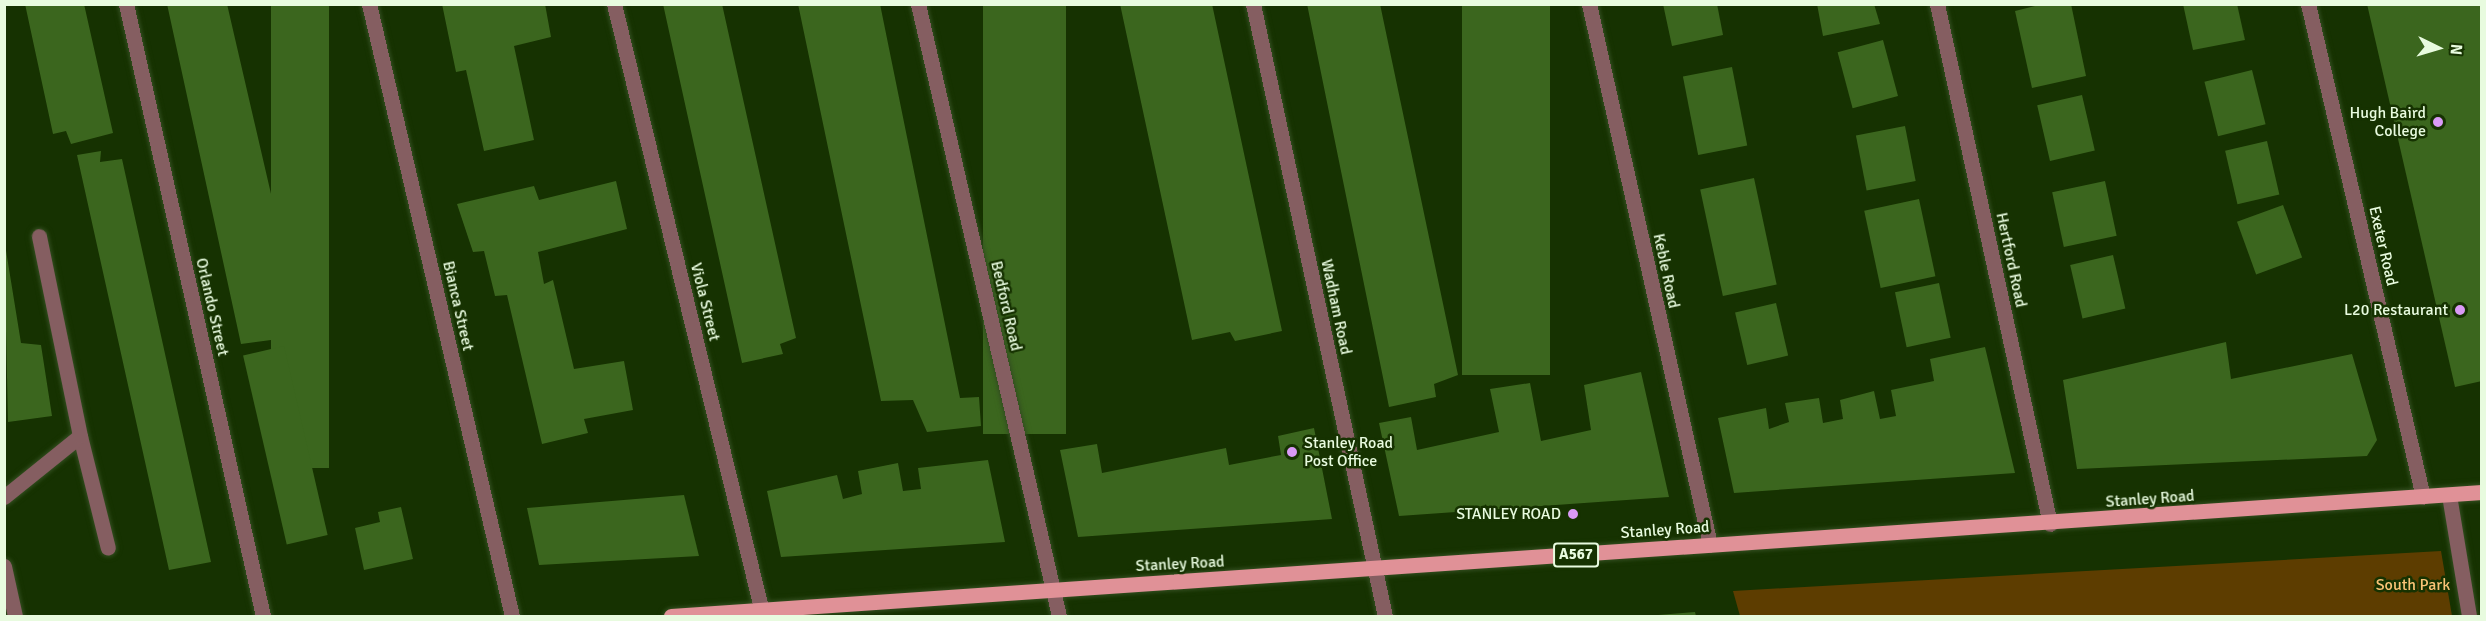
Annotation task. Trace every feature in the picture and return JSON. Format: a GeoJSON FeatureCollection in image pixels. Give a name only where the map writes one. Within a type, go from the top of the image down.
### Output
{"type":"FeatureCollection","features":[{"type":"Feature","properties":{"kind":"main road","name":"Stanley Road"},"geometry":{"type":"LineString","coordinates":[[671,616],[762,613],[1054,590],[2050,524],[2481,492]]}},
{"type":"Feature","properties":{"kind":"street","name":"Orlando Street"},"geometry":{"type":"LineString","coordinates":[[126,4],[263,616]]}},
{"type":"Feature","properties":{"kind":"street","name":"Bianca Street"},"geometry":{"type":"LineString","coordinates":[[369,4],[512,616]]}},
{"type":"Feature","properties":{"kind":"street","name":"Viola Street"},"geometry":{"type":"LineString","coordinates":[[614,4],[762,613]]}},
{"type":"Feature","properties":{"kind":"street","name":"Bedford Road"},"geometry":{"type":"LineString","coordinates":[[918,4],[1059,616]]}},
{"type":"Feature","properties":{"kind":"street","name":"Wadham Road"},"geometry":{"type":"LineString","coordinates":[[1253,4],[1377,570],[1385,616]]}},
{"type":"Feature","properties":{"kind":"street","name":"Keble Road"},"geometry":{"type":"LineString","coordinates":[[1589,4],[1710,545]]}},
{"type":"Feature","properties":{"kind":"street","name":"Hertford Road"},"geometry":{"type":"LineString","coordinates":[[1936,4],[2050,524]]}},
{"type":"Feature","properties":{"kind":"street","name":"Exeter Road"},"geometry":{"type":"LineString","coordinates":[[2308,4],[2424,497]]}},
{"type":"Feature","properties":{"kind":"street"},"geometry":{"type":"LineString","coordinates":[[39,236],[80,436],[108,548]]}},
{"type":"Feature","properties":{"kind":"street"},"geometry":{"type":"LineString","coordinates":[[4,497],[80,436]]}},
{"type":"Feature","properties":{"kind":"street"},"geometry":{"type":"LineString","coordinates":[[2449,495],[2469,616]]}},
{"type":"Feature","properties":{"kind":"street"},"geometry":{"type":"LineString","coordinates":[[4,566],[15,616]]}},
{"type":"Feature","properties":{"kind":"green space","name":"South Park"},"geometry":{"type":"Polygon","coordinates":[[[2441,551],[2452,616],[1740,616],[1733,591],[2441,551]]]}},
{"type":"Feature","properties":{"kind":"building"},"geometry":{"type":"Polygon","coordinates":[[[25,4],[84,4],[113,133],[71,144],[66,131],[53,134],[25,4]]]}},
{"type":"Feature","properties":{"kind":"building"},"geometry":{"type":"Polygon","coordinates":[[[167,4],[227,4],[300,319],[286,326],[286,338],[241,344],[167,4]]]}},
{"type":"Feature","properties":{"kind":"building"},"geometry":{"type":"Polygon","coordinates":[[[271,4],[329,4],[329,468],[271,468],[271,4]]]}},
{"type":"Feature","properties":{"kind":"building"},"geometry":{"type":"Polygon","coordinates":[[[442,4],[545,4],[551,37],[514,46],[534,140],[484,151],[466,70],[456,72],[442,4]]]}},
{"type":"Feature","properties":{"kind":"building"},"geometry":{"type":"Polygon","coordinates":[[[663,4],[722,4],[796,338],[780,344],[783,354],[742,363],[663,4]]]}},
{"type":"Feature","properties":{"kind":"building"},"geometry":{"type":"Polygon","coordinates":[[[798,4],[880,4],[960,398],[979,397],[981,426],[927,432],[913,400],[881,401],[798,4]]]}},
{"type":"Feature","properties":{"kind":"building"},"geometry":{"type":"Polygon","coordinates":[[[983,4],[1066,4],[1066,434],[983,434],[983,4]]]}},
{"type":"Feature","properties":{"kind":"building"},"geometry":{"type":"Polygon","coordinates":[[[1120,4],[1212,4],[1282,331],[1235,341],[1230,332],[1192,340],[1120,4]]]}},
{"type":"Feature","properties":{"kind":"building"},"geometry":{"type":"Polygon","coordinates":[[[1307,4],[1380,4],[1458,375],[1434,384],[1436,397],[1389,407],[1307,4]]]}},
{"type":"Feature","properties":{"kind":"building"},"geometry":{"type":"Polygon","coordinates":[[[1462,4],[1550,4],[1550,375],[1462,375],[1462,4]]]}},
{"type":"Feature","properties":{"kind":"building"},"geometry":{"type":"Polygon","coordinates":[[[1663,4],[1717,4],[1723,35],[1672,46],[1663,4]]]}},
{"type":"Feature","properties":{"kind":"building"},"geometry":{"type":"Polygon","coordinates":[[[1817,4],[1874,4],[1880,24],[1823,36],[1817,4]]]}},
{"type":"Feature","properties":{"kind":"building"},"geometry":{"type":"Polygon","coordinates":[[[2043,4],[2071,4],[2086,76],[2032,88],[2015,11],[2043,4]]]}},
{"type":"Feature","properties":{"kind":"building"},"geometry":{"type":"Polygon","coordinates":[[[2183,4],[2237,4],[2245,40],[2193,50],[2183,4]]]}},
{"type":"Feature","properties":{"kind":"building","name":"Hugh Baird College"},"geometry":{"type":"Polygon","coordinates":[[[2367,4],[2482,4],[2482,381],[2455,387],[2367,4]]]}},
{"type":"Feature","properties":{"kind":"building"},"geometry":{"type":"Polygon","coordinates":[[[1883,40],[1898,96],[1853,108],[1838,52],[1883,40]]]}},
{"type":"Feature","properties":{"kind":"building"},"geometry":{"type":"Polygon","coordinates":[[[1732,67],[1747,146],[1698,155],[1683,77],[1732,67]]]}},
{"type":"Feature","properties":{"kind":"building"},"geometry":{"type":"Polygon","coordinates":[[[2252,70],[2266,124],[2218,136],[2204,82],[2252,70]]]}},
{"type":"Feature","properties":{"kind":"building"},"geometry":{"type":"Polygon","coordinates":[[[2082,95],[2095,151],[2050,161],[2037,105],[2082,95]]]}},
{"type":"Feature","properties":{"kind":"building"},"geometry":{"type":"Polygon","coordinates":[[[1905,126],[1916,181],[1867,191],[1856,136],[1905,126]]]}},
{"type":"Feature","properties":{"kind":"building"},"geometry":{"type":"Polygon","coordinates":[[[2267,141],[2279,195],[2237,204],[2225,151],[2267,141]]]}},
{"type":"Feature","properties":{"kind":"building"},"geometry":{"type":"Polygon","coordinates":[[[101,151],[100,162],[122,159],[211,562],[169,570],[77,155],[101,151]]]}},
{"type":"Feature","properties":{"kind":"building"},"geometry":{"type":"Polygon","coordinates":[[[1754,178],[1777,285],[1723,296],[1700,189],[1754,178]]]}},
{"type":"Feature","properties":{"kind":"building"},"geometry":{"type":"Polygon","coordinates":[[[616,181],[627,229],[538,252],[544,284],[553,280],[574,369],[624,361],[633,410],[584,419],[588,433],[542,444],[507,295],[495,296],[484,251],[473,252],[457,204],[534,186],[539,200],[616,181]]]}},
{"type":"Feature","properties":{"kind":"building"},"geometry":{"type":"Polygon","coordinates":[[[2105,181],[2117,236],[2064,247],[2052,192],[2105,181]]]}},
{"type":"Feature","properties":{"kind":"building"},"geometry":{"type":"Polygon","coordinates":[[[1919,199],[1935,276],[1881,288],[1864,211],[1919,199]]]}},
{"type":"Feature","properties":{"kind":"building"},"geometry":{"type":"Polygon","coordinates":[[[2283,205],[2302,258],[2256,274],[2237,222],[2283,205]]]}},
{"type":"Feature","properties":{"kind":"building"},"geometry":{"type":"Polygon","coordinates":[[[4,238],[21,343],[41,345],[52,416],[8,422],[4,238]]]}},
{"type":"Feature","properties":{"kind":"building"},"geometry":{"type":"Polygon","coordinates":[[[2113,255],[2125,309],[2083,318],[2070,265],[2113,255]]]}},
{"type":"Feature","properties":{"kind":"building"},"geometry":{"type":"Polygon","coordinates":[[[1939,283],[1951,338],[1907,347],[1895,292],[1939,283]]]}},
{"type":"Feature","properties":{"kind":"building"},"geometry":{"type":"Polygon","coordinates":[[[1776,303],[1788,356],[1747,365],[1735,312],[1776,303]]]}},
{"type":"Feature","properties":{"kind":"building"},"geometry":{"type":"Polygon","coordinates":[[[2226,342],[2231,379],[2352,354],[2377,440],[2367,456],[2077,469],[2063,380],[2226,342]]]}},
{"type":"Feature","properties":{"kind":"building"},"geometry":{"type":"Polygon","coordinates":[[[284,346],[328,535],[287,544],[243,355],[284,346]]]}},
{"type":"Feature","properties":{"kind":"building"},"geometry":{"type":"Polygon","coordinates":[[[1985,347],[2015,473],[1734,493],[1718,418],[1766,408],[1769,429],[1789,422],[1785,403],[1819,398],[1823,423],[1843,419],[1840,400],[1874,391],[1880,419],[1896,416],[1891,390],[1934,381],[1930,359],[1985,347]]]}},
{"type":"Feature","properties":{"kind":"building"},"geometry":{"type":"Polygon","coordinates":[[[1641,372],[1669,497],[1399,516],[1379,423],[1411,417],[1417,450],[1499,432],[1490,389],[1530,383],[1541,441],[1591,430],[1584,385],[1641,372]]]}},
{"type":"Feature","properties":{"kind":"building"},"geometry":{"type":"Polygon","coordinates":[[[1314,428],[1332,519],[1078,537],[1060,450],[1097,444],[1102,473],[1226,448],[1229,465],[1281,455],[1278,436],[1314,428]]]}},
{"type":"Feature","properties":{"kind":"building"},"geometry":{"type":"Polygon","coordinates":[[[988,460],[1005,542],[781,557],[767,491],[837,475],[843,499],[862,494],[858,471],[898,463],[903,491],[921,489],[918,468],[988,460]]]}},
{"type":"Feature","properties":{"kind":"building"},"geometry":{"type":"Polygon","coordinates":[[[684,495],[699,556],[539,565],[527,508],[684,495]]]}},
{"type":"Feature","properties":{"kind":"building"},"geometry":{"type":"Polygon","coordinates":[[[401,507],[413,559],[364,570],[355,528],[380,522],[378,512],[401,507]]]}},
{"type":"Feature","properties":{"kind":"building"},"geometry":{"type":"Polygon","coordinates":[[[1695,612],[1696,616],[1658,616],[1658,615],[1695,612]]]}},
{"type":"Feature","properties":{"kind":"place","name":"Hugh Baird College"},"geometry":{"type":"Point","coordinates":[2438,122]}},
{"type":"Feature","properties":{"kind":"place","name":"L20 Restaurant"},"geometry":{"type":"Point","coordinates":[2460,310]}},
{"type":"Feature","properties":{"kind":"place","name":"Stanley Road Post Office"},"geometry":{"type":"Point","coordinates":[1292,452]}},
{"type":"Feature","properties":{"kind":"place","name":"STANLEY ROAD"},"geometry":{"type":"Point","coordinates":[1573,514]}}]}
